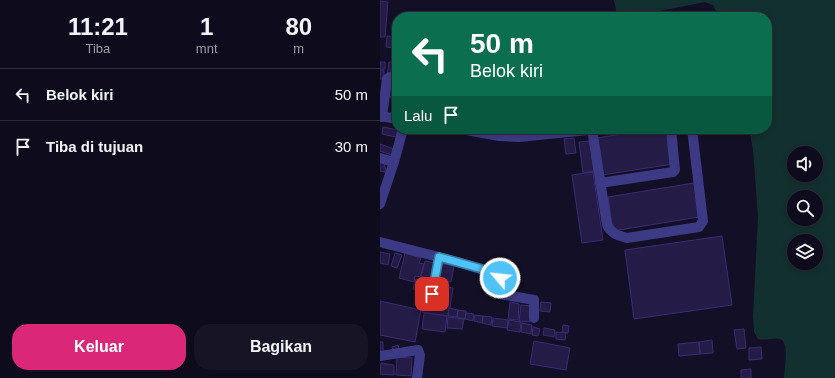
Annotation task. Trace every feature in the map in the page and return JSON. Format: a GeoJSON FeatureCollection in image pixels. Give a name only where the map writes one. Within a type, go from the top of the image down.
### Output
{"type":"FeatureCollection","features":[{"type":"Feature","properties":{"kind":"street"},"geometry":{"type":"LineString","coordinates":[[392,78],[387,79],[381,112],[392,117]]}},
{"type":"Feature","properties":{"kind":"street"},"geometry":{"type":"LineString","coordinates":[[380,204],[402,134]]}},
{"type":"Feature","properties":{"kind":"street"},"geometry":{"type":"LineString","coordinates":[[488,134],[519,137],[547,134]]}},
{"type":"Feature","properties":{"kind":"street"},"geometry":{"type":"LineString","coordinates":[[595,134],[600,183],[607,225],[611,232],[627,238],[698,227],[704,221],[693,134]]}},
{"type":"Feature","properties":{"kind":"street"},"geometry":{"type":"LineString","coordinates":[[600,183],[673,172],[675,170],[671,134]]}},
{"type":"Feature","properties":{"kind":"street"},"geometry":{"type":"LineString","coordinates":[[380,158],[394,162]]}},
{"type":"Feature","properties":{"kind":"street"},"geometry":{"type":"LineString","coordinates":[[380,242],[493,272],[499,275],[500,294],[534,300],[534,318]]}},
{"type":"Feature","properties":{"kind":"street"},"geometry":{"type":"LineString","coordinates":[[432,294],[439,257]]}},
{"type":"Feature","properties":{"kind":"street"},"geometry":{"type":"LineString","coordinates":[[380,356],[418,350],[420,355],[417,378]]}},
{"type":"Feature","properties":{"kind":"green space"},"geometry":{"type":"Polygon","coordinates":[[[614,0],[835,0],[835,378],[784,378],[786,351],[783,341],[780,339],[758,339],[754,332],[753,316],[758,217],[753,150],[750,134],[772,134],[772,12],[716,12],[713,5],[705,2],[654,12],[616,12],[614,0]]]}},
{"type":"Feature","properties":{"kind":"building"},"geometry":{"type":"Polygon","coordinates":[[[380,1],[388,2],[385,37],[380,37],[380,1]]]}},
{"type":"Feature","properties":{"kind":"building"},"geometry":{"type":"Polygon","coordinates":[[[387,36],[392,36],[392,48],[386,47],[387,36]]]}},
{"type":"Feature","properties":{"kind":"building"},"geometry":{"type":"Polygon","coordinates":[[[380,62],[385,62],[385,69],[380,69],[380,62]]]}},
{"type":"Feature","properties":{"kind":"building"},"geometry":{"type":"Polygon","coordinates":[[[389,62],[392,62],[392,76],[387,75],[389,62]]]}},
{"type":"Feature","properties":{"kind":"building"},"geometry":{"type":"Polygon","coordinates":[[[380,70],[384,70],[384,79],[380,79],[380,70]]]}},
{"type":"Feature","properties":{"kind":"building"},"geometry":{"type":"Polygon","coordinates":[[[387,84],[392,85],[391,97],[385,96],[387,84]]]}},
{"type":"Feature","properties":{"kind":"building"},"geometry":{"type":"Polygon","coordinates":[[[383,127],[392,129],[392,134],[397,134],[396,137],[382,134],[383,127]]]}},
{"type":"Feature","properties":{"kind":"building"},"geometry":{"type":"Polygon","coordinates":[[[621,134],[669,134],[673,164],[602,175],[597,138],[621,134]]]}},
{"type":"Feature","properties":{"kind":"building"},"geometry":{"type":"Polygon","coordinates":[[[574,138],[576,153],[566,154],[564,139],[574,138]]]}},
{"type":"Feature","properties":{"kind":"building"},"geometry":{"type":"Polygon","coordinates":[[[590,141],[594,171],[583,173],[579,142],[590,141]]]}},
{"type":"Feature","properties":{"kind":"building"},"geometry":{"type":"Polygon","coordinates":[[[380,144],[394,149],[392,155],[380,151],[380,144]]]}},
{"type":"Feature","properties":{"kind":"building"},"geometry":{"type":"Polygon","coordinates":[[[380,161],[385,162],[385,172],[380,171],[380,161]]]}},
{"type":"Feature","properties":{"kind":"building"},"geometry":{"type":"Polygon","coordinates":[[[593,172],[603,240],[582,243],[572,175],[593,172]]]}},
{"type":"Feature","properties":{"kind":"building"},"geometry":{"type":"Polygon","coordinates":[[[694,183],[699,217],[613,231],[608,197],[694,183]]]}},
{"type":"Feature","properties":{"kind":"building"},"geometry":{"type":"Polygon","coordinates":[[[722,236],[732,305],[634,319],[625,250],[722,236]]]}},
{"type":"Feature","properties":{"kind":"building"},"geometry":{"type":"Polygon","coordinates":[[[380,252],[390,254],[388,265],[380,263],[380,252]]]}},
{"type":"Feature","properties":{"kind":"building"},"geometry":{"type":"Polygon","coordinates":[[[395,253],[402,255],[397,268],[391,266],[395,253]]]}},
{"type":"Feature","properties":{"kind":"building"},"geometry":{"type":"Polygon","coordinates":[[[405,253],[421,258],[419,263],[424,264],[420,277],[415,276],[414,282],[399,278],[405,253]]]}},
{"type":"Feature","properties":{"kind":"building"},"geometry":{"type":"Polygon","coordinates":[[[425,261],[434,263],[431,279],[421,276],[425,261]]]}},
{"type":"Feature","properties":{"kind":"building"},"geometry":{"type":"Polygon","coordinates":[[[438,263],[454,266],[451,282],[435,279],[438,263]]]}},
{"type":"Feature","properties":{"kind":"building"},"geometry":{"type":"Polygon","coordinates":[[[421,277],[431,279],[427,293],[413,289],[416,279],[420,280],[421,277]]]}},
{"type":"Feature","properties":{"kind":"building"},"geometry":{"type":"Polygon","coordinates":[[[435,285],[453,288],[450,308],[432,305],[435,285]]]}},
{"type":"Feature","properties":{"kind":"building"},"geometry":{"type":"Polygon","coordinates":[[[380,301],[421,310],[415,342],[380,335],[380,301]]]}},
{"type":"Feature","properties":{"kind":"building"},"geometry":{"type":"Polygon","coordinates":[[[510,302],[519,304],[518,320],[508,319],[510,302]]]}},
{"type":"Feature","properties":{"kind":"building"},"geometry":{"type":"Polygon","coordinates":[[[541,302],[551,303],[550,312],[540,311],[541,302]]]}},
{"type":"Feature","properties":{"kind":"building"},"geometry":{"type":"Polygon","coordinates":[[[424,304],[449,308],[448,316],[422,312],[424,304]]]}},
{"type":"Feature","properties":{"kind":"building"},"geometry":{"type":"Polygon","coordinates":[[[521,305],[531,306],[530,322],[519,321],[521,305]]]}},
{"type":"Feature","properties":{"kind":"building"},"geometry":{"type":"Polygon","coordinates":[[[449,308],[458,310],[457,317],[448,316],[449,308]]]}},
{"type":"Feature","properties":{"kind":"building"},"geometry":{"type":"Polygon","coordinates":[[[458,310],[466,311],[465,319],[457,317],[458,310]]]}},
{"type":"Feature","properties":{"kind":"building"},"geometry":{"type":"Polygon","coordinates":[[[424,313],[447,316],[445,332],[422,329],[424,313]]]}},
{"type":"Feature","properties":{"kind":"building"},"geometry":{"type":"Polygon","coordinates":[[[466,313],[474,314],[473,321],[465,319],[466,313]]]}},
{"type":"Feature","properties":{"kind":"building"},"geometry":{"type":"Polygon","coordinates":[[[475,315],[483,316],[482,323],[474,321],[475,315]]]}},
{"type":"Feature","properties":{"kind":"building"},"geometry":{"type":"Polygon","coordinates":[[[483,316],[492,317],[491,325],[482,323],[483,316]]]}},
{"type":"Feature","properties":{"kind":"building"},"geometry":{"type":"Polygon","coordinates":[[[448,317],[464,319],[462,329],[447,328],[448,317]]]}},
{"type":"Feature","properties":{"kind":"building"},"geometry":{"type":"Polygon","coordinates":[[[493,318],[508,320],[507,328],[492,326],[493,318]]]}},
{"type":"Feature","properties":{"kind":"building"},"geometry":{"type":"Polygon","coordinates":[[[509,320],[521,322],[520,332],[507,330],[509,320]]]}},
{"type":"Feature","properties":{"kind":"building"},"geometry":{"type":"Polygon","coordinates":[[[522,323],[532,325],[531,334],[521,332],[522,323]]]}},
{"type":"Feature","properties":{"kind":"building"},"geometry":{"type":"Polygon","coordinates":[[[563,325],[569,326],[568,333],[562,332],[563,325]]]}},
{"type":"Feature","properties":{"kind":"building"},"geometry":{"type":"Polygon","coordinates":[[[533,327],[540,329],[538,336],[532,335],[533,327]]]}},
{"type":"Feature","properties":{"kind":"building"},"geometry":{"type":"Polygon","coordinates":[[[544,328],[555,330],[554,337],[543,335],[544,328]]]}},
{"type":"Feature","properties":{"kind":"building"},"geometry":{"type":"Polygon","coordinates":[[[744,329],[746,348],[737,349],[734,330],[744,329]]]}},
{"type":"Feature","properties":{"kind":"building"},"geometry":{"type":"Polygon","coordinates":[[[556,332],[566,333],[565,340],[556,339],[556,332]]]}},
{"type":"Feature","properties":{"kind":"building"},"geometry":{"type":"Polygon","coordinates":[[[712,340],[713,353],[700,354],[699,342],[712,340]]]}},
{"type":"Feature","properties":{"kind":"building"},"geometry":{"type":"Polygon","coordinates":[[[534,341],[570,348],[566,370],[530,364],[534,341]]]}},
{"type":"Feature","properties":{"kind":"building"},"geometry":{"type":"Polygon","coordinates":[[[380,342],[383,342],[383,353],[380,353],[380,342]]]}},
{"type":"Feature","properties":{"kind":"building"},"geometry":{"type":"Polygon","coordinates":[[[699,342],[700,354],[679,356],[678,344],[699,342]]]}},
{"type":"Feature","properties":{"kind":"building"},"geometry":{"type":"Polygon","coordinates":[[[398,345],[400,352],[394,353],[392,347],[398,345]]]}},
{"type":"Feature","properties":{"kind":"building"},"geometry":{"type":"Polygon","coordinates":[[[761,347],[762,359],[749,360],[749,348],[761,347]]]}},
{"type":"Feature","properties":{"kind":"building"},"geometry":{"type":"Polygon","coordinates":[[[397,357],[412,358],[411,376],[396,375],[397,357]]]}},
{"type":"Feature","properties":{"kind":"building"},"geometry":{"type":"Polygon","coordinates":[[[381,363],[394,365],[394,375],[380,374],[381,363]]]}},
{"type":"Feature","properties":{"kind":"building"},"geometry":{"type":"Polygon","coordinates":[[[751,369],[751,378],[741,378],[741,370],[751,369]]]}},
{"type":"Feature","properties":{"kind":"route"},"geometry":{"type":"LineString","coordinates":[[432,294],[439,257],[493,272],[499,275],[500,278]]}}]}
